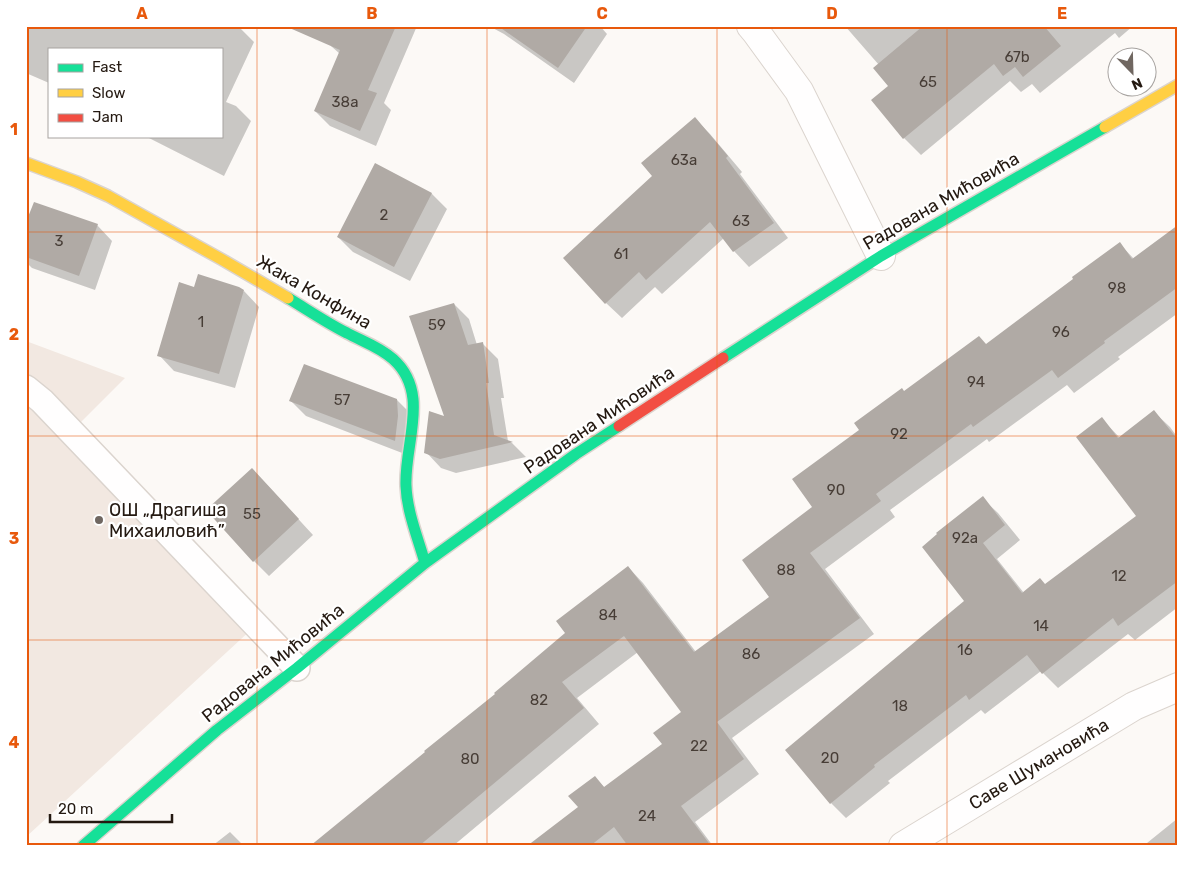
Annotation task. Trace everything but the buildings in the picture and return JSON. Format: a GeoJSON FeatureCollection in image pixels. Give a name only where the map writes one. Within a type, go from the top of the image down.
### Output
{"type":"FeatureCollection","features":[{"type":"Feature","properties":{"kind":"street"},"geometry":{"type":"LineString","coordinates":[[751,26],[799,92],[881,256]]}},
{"type":"Feature","properties":{"kind":"street","name":"Радована Мићовића"},"geometry":{"type":"LineString","coordinates":[[83,846],[217,730],[297,668],[425,563],[576,454],[881,256],[1178,85]]}},
{"type":"Feature","properties":{"kind":"street","name":"Жака Конфина"},"geometry":{"type":"LineString","coordinates":[[26,163],[93,189],[187,239],[343,331],[384,351],[398,363],[408,378],[414,399],[413,420],[406,465],[406,486],[409,505],[425,563]]}},
{"type":"Feature","properties":{"kind":"street","name":"Саве Шумановића"},"geometry":{"type":"LineString","coordinates":[[903,846],[1134,706],[1178,688]]}},
{"type":"Feature","properties":{"kind":"lane"},"geometry":{"type":"LineString","coordinates":[[26,388],[42,401],[297,668]]}},
{"type":"Feature","properties":{"kind":"shaded area","name":"ОШ „Драгиша Михаиловић”"},"geometry":{"type":"Polygon","coordinates":[[[26,341],[125,378],[80,423],[264,618],[26,837],[26,341]]]}},
{"type":"Feature","properties":{"kind":"traffic: fast"},"geometry":{"type":"LineString","coordinates":[[723,358],[881,256],[1105,127]]}},
{"type":"Feature","properties":{"kind":"traffic: fast"},"geometry":{"type":"LineString","coordinates":[[288,298],[332,325],[382,351],[393,359],[404,372],[411,387],[413,403],[413,419],[406,470],[407,496],[425,563]]}},
{"type":"Feature","properties":{"kind":"traffic: fast"},"geometry":{"type":"LineString","coordinates":[[83,846],[217,730],[297,668],[425,563],[576,454],[619,426]]}},
{"type":"Feature","properties":{"kind":"traffic: slow"},"geometry":{"type":"LineString","coordinates":[[1105,127],[1178,85]]}},
{"type":"Feature","properties":{"kind":"traffic: slow"},"geometry":{"type":"LineString","coordinates":[[26,163],[108,196],[288,298]]}},
{"type":"Feature","properties":{"kind":"traffic: jam"},"geometry":{"type":"LineString","coordinates":[[619,426],[723,358]]}},
{"type":"Feature","properties":{"kind":"place","name":"ОШ „Драгиша Михаиловић”"},"geometry":{"type":"Point","coordinates":[99,520]}}]}
